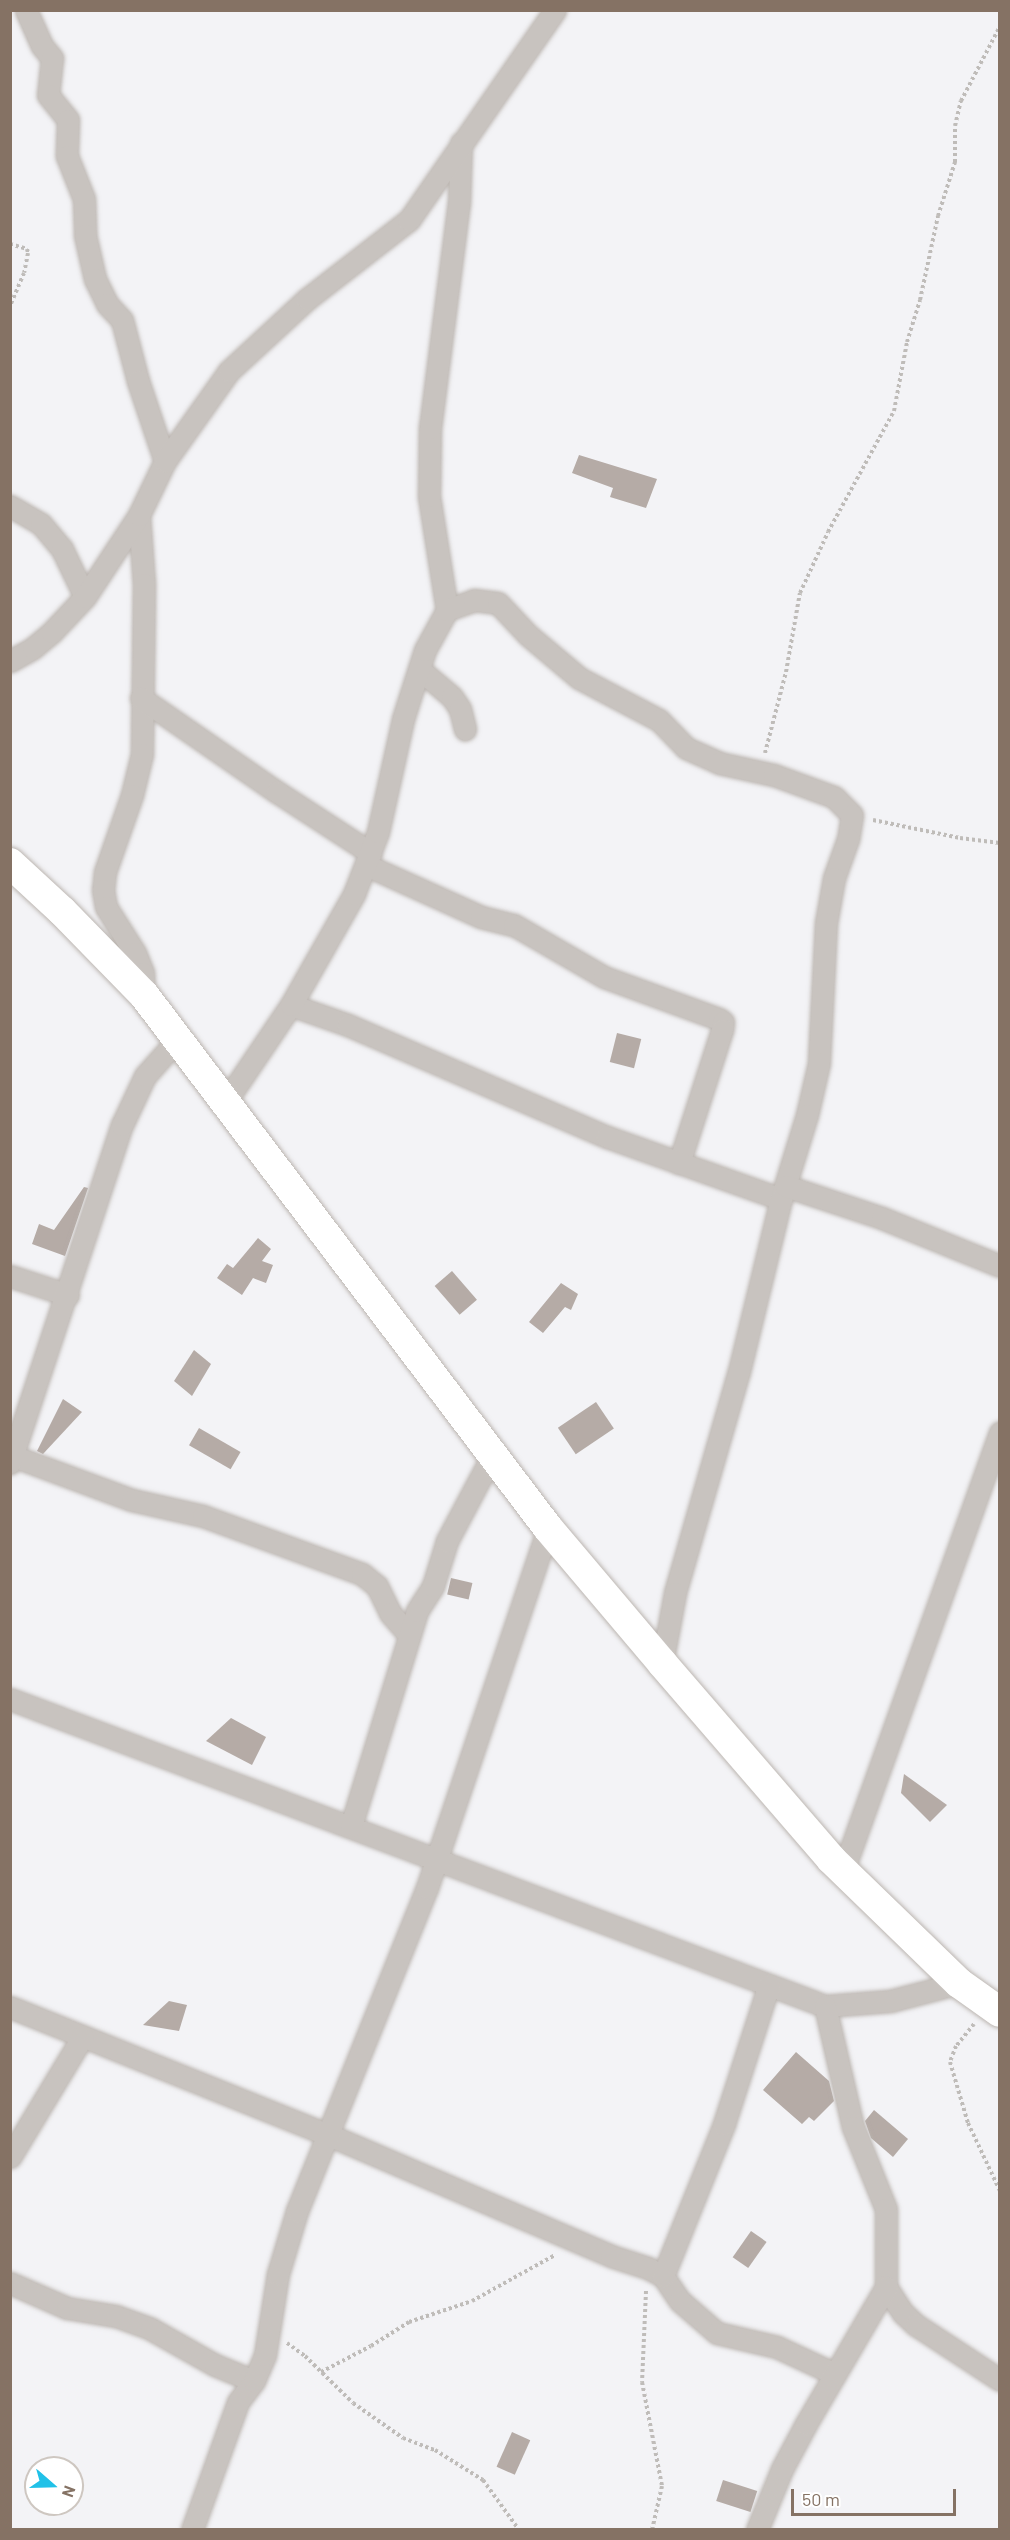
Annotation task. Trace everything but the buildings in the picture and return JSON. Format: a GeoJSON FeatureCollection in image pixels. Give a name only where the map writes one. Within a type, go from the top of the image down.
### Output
{"type":"FeatureCollection","features":[{"type":"Feature","properties":{"kind":"main road"},"geometry":{"type":"LineString","coordinates":[[10,863],[62,911],[144,995],[548,1528],[662,1664],[843,1871],[959,1983],[995,2009]]}},
{"type":"Feature","properties":{"kind":"street"},"geometry":{"type":"LineString","coordinates":[[26,10],[42,46],[52,58],[48,95],[68,120],[67,156],[84,199],[85,235],[95,279],[107,304],[122,320],[138,381],[165,461]]}},
{"type":"Feature","properties":{"kind":"street"},"geometry":{"type":"LineString","coordinates":[[10,661],[52,632],[85,597],[139,515],[165,461],[229,371],[307,298],[409,220],[555,10]]}},
{"type":"Feature","properties":{"kind":"street"},"geometry":{"type":"LineString","coordinates":[[447,610],[429,496],[430,429],[459,203],[461,143]]}},
{"type":"Feature","properties":{"kind":"street"},"geometry":{"type":"LineString","coordinates":[[10,506],[40,524],[62,549],[85,597]]}},
{"type":"Feature","properties":{"kind":"street"},"geometry":{"type":"LineString","coordinates":[[139,515],[144,584],[142,754],[132,795],[105,872],[103,891],[106,907],[135,953],[143,974],[144,995]]}},
{"type":"Feature","properties":{"kind":"street"},"geometry":{"type":"LineString","coordinates":[[226,1101],[291,1005],[354,894],[369,859],[403,719],[419,669],[433,632],[447,610],[474,600],[498,603],[528,635],[579,678],[659,720],[686,748],[719,763],[760,772],[834,797],[852,815],[848,839],[834,878],[826,923],[819,1064],[807,1115],[783,1193],[739,1371],[675,1593],[662,1664]]}},
{"type":"Feature","properties":{"kind":"street"},"geometry":{"type":"LineString","coordinates":[[419,669],[452,697],[460,709],[465,729]]}},
{"type":"Feature","properties":{"kind":"street"},"geometry":{"type":"LineString","coordinates":[[141,698],[369,859],[481,917],[514,926],[604,977],[723,1022],[679,1163]]}},
{"type":"Feature","properties":{"kind":"street"},"geometry":{"type":"LineString","coordinates":[[291,1005],[359,1030],[607,1137],[679,1163],[882,1218],[999,1266]]}},
{"type":"Feature","properties":{"kind":"street"},"geometry":{"type":"LineString","coordinates":[[177,1040],[145,1076],[122,1125],[68,1295],[12,1459],[132,1500],[203,1516],[362,1574],[377,1586],[390,1613],[409,1635]]}},
{"type":"Feature","properties":{"kind":"street"},"geometry":{"type":"LineString","coordinates":[[10,1276],[68,1295]]}},
{"type":"Feature","properties":{"kind":"street"},"geometry":{"type":"LineString","coordinates":[[843,1871],[999,1432]]}},
{"type":"Feature","properties":{"kind":"street"},"geometry":{"type":"LineString","coordinates":[[351,1826],[417,1611],[433,1586],[447,1541],[493,1454]]}},
{"type":"Feature","properties":{"kind":"street"},"geometry":{"type":"LineString","coordinates":[[192,2529],[238,2402],[254,2381],[265,2355],[278,2274],[297,2211],[438,1858],[548,1528]]}},
{"type":"Feature","properties":{"kind":"street"},"geometry":{"type":"LineString","coordinates":[[10,1699],[438,1858],[825,2006],[890,2001],[959,1983]]}},
{"type":"Feature","properties":{"kind":"street"},"geometry":{"type":"LineString","coordinates":[[655,2272],[724,2124],[769,1985]]}},
{"type":"Feature","properties":{"kind":"street"},"geometry":{"type":"LineString","coordinates":[[825,2006],[853,2127],[886,2210],[884,2277],[886,2287],[903,2313],[916,2325],[965,2354],[999,2380]]}},
{"type":"Feature","properties":{"kind":"street"},"geometry":{"type":"LineString","coordinates":[[10,2007],[329,2135],[580,2243],[655,2272],[680,2301],[717,2333],[777,2348],[835,2374]]}},
{"type":"Feature","properties":{"kind":"street"},"geometry":{"type":"LineString","coordinates":[[10,2157],[83,2037]]}},
{"type":"Feature","properties":{"kind":"street"},"geometry":{"type":"LineString","coordinates":[[10,2283],[67,2308],[116,2316],[151,2329],[215,2365],[254,2381]]}},
{"type":"Feature","properties":{"kind":"street"},"geometry":{"type":"LineString","coordinates":[[757,2529],[782,2469],[886,2287]]}},
{"type":"Feature","properties":{"kind":"path"},"geometry":{"type":"LineString","coordinates":[[760,772],[786,672],[800,593],[828,532],[894,411],[907,342],[920,300],[938,216],[956,162],[955,126],[961,101],[999,26]]}},
{"type":"Feature","properties":{"kind":"path"},"geometry":{"type":"LineString","coordinates":[[10,244],[27,249],[28,253],[24,273],[10,306]]}},
{"type":"Feature","properties":{"kind":"path"},"geometry":{"type":"LineString","coordinates":[[852,815],[960,838],[999,843]]}},
{"type":"Feature","properties":{"kind":"path"},"geometry":{"type":"LineString","coordinates":[[995,2009],[956,2046],[950,2062],[968,2123],[999,2191]]}},
{"type":"Feature","properties":{"kind":"path"},"geometry":{"type":"LineString","coordinates":[[321,2372],[371,2346],[402,2325],[472,2301],[532,2265],[580,2243]]}},
{"type":"Feature","properties":{"kind":"path"},"geometry":{"type":"LineString","coordinates":[[652,2529],[659,2511],[663,2486],[642,2382],[655,2272]]}},
{"type":"Feature","properties":{"kind":"path"},"geometry":{"type":"LineString","coordinates":[[270,2331],[305,2356],[353,2403],[403,2438],[435,2450],[483,2481],[519,2529]]}}]}
